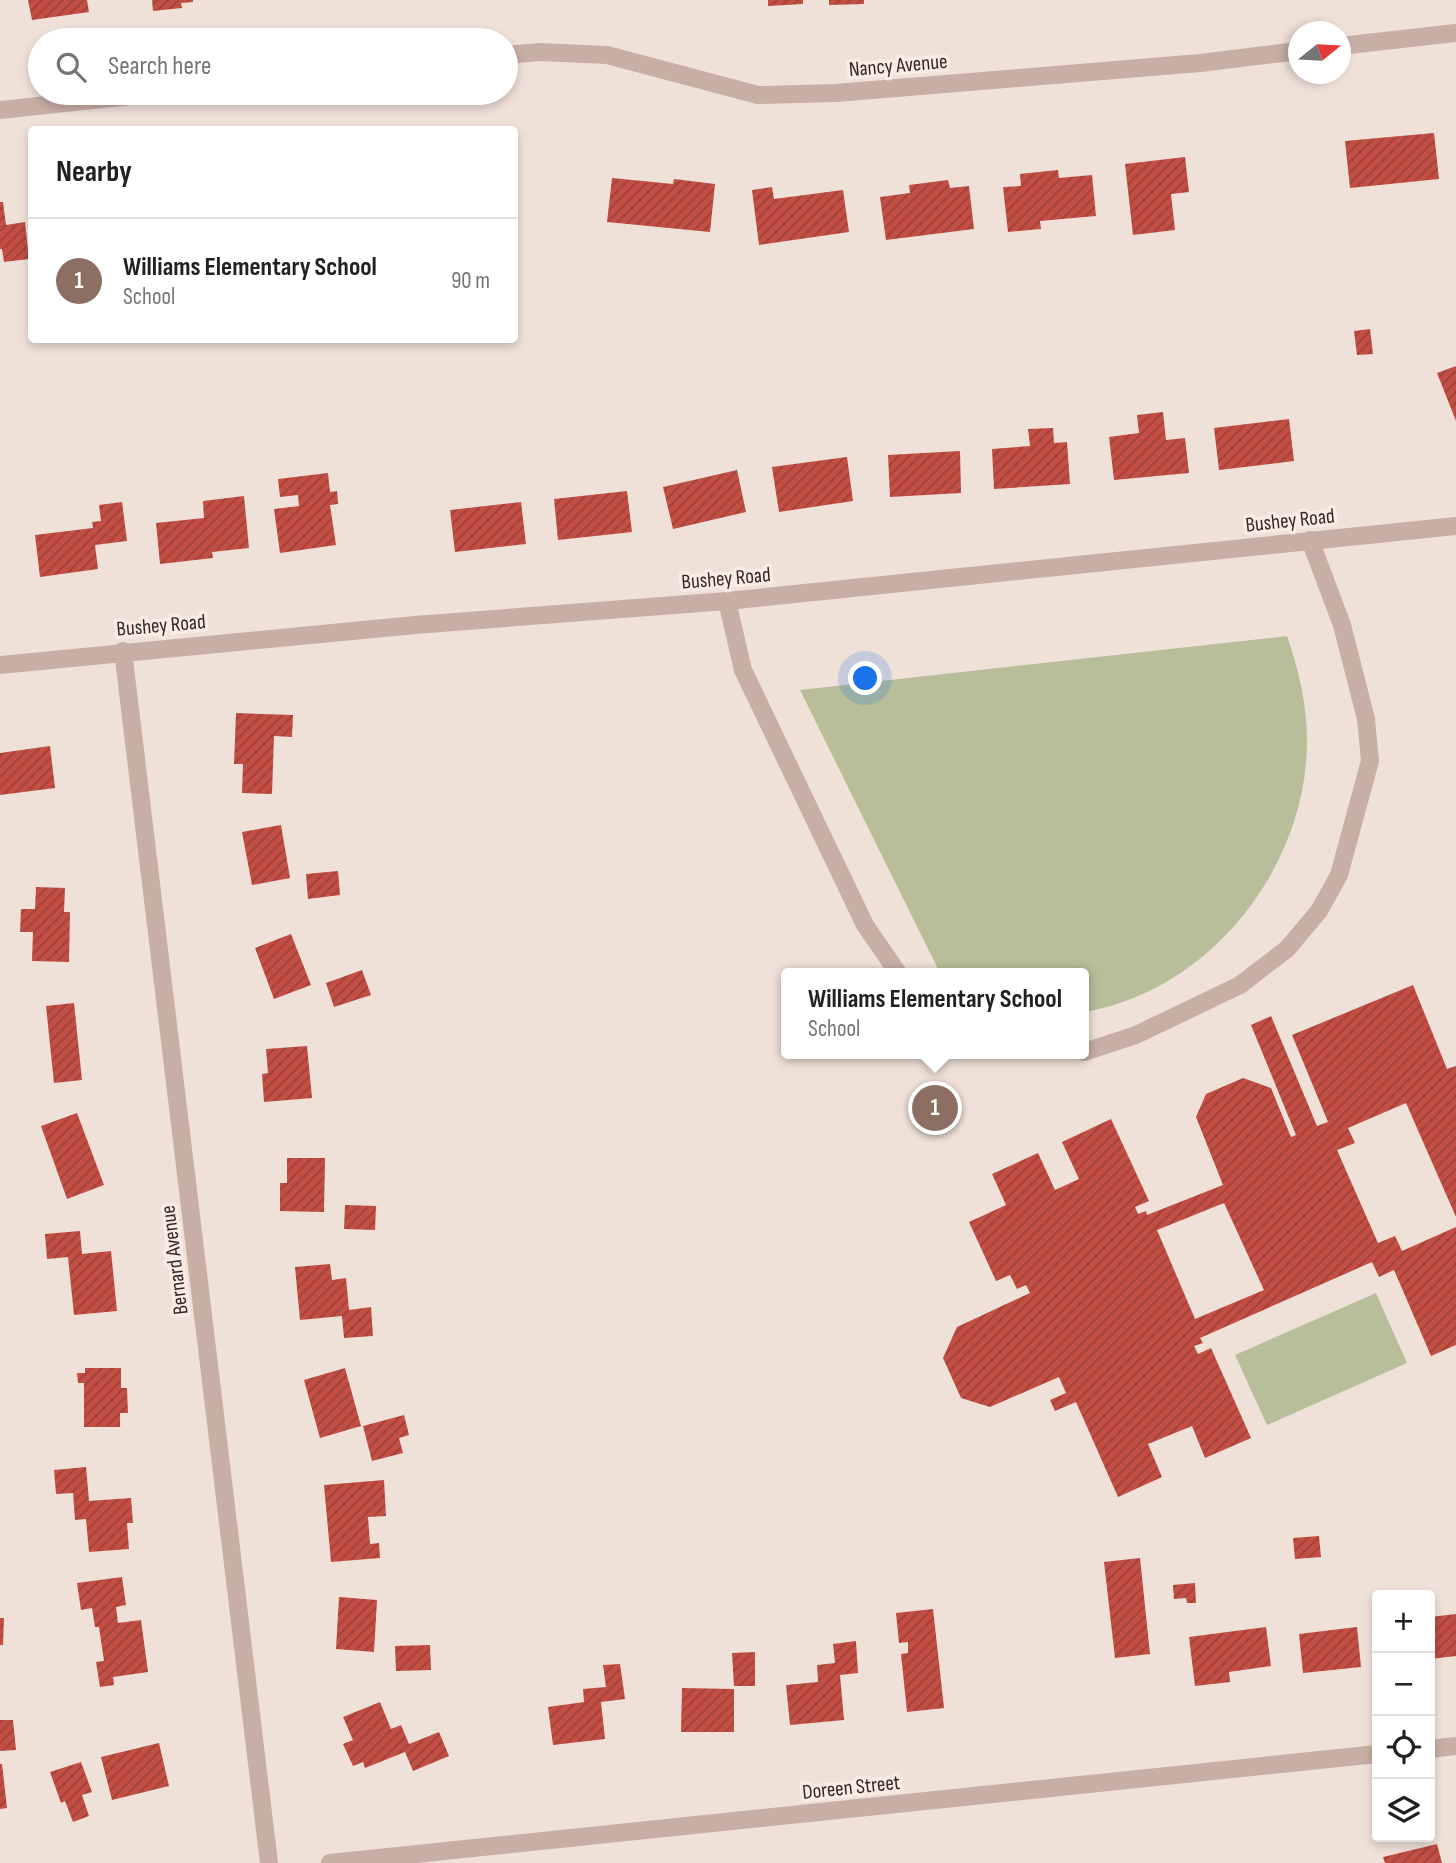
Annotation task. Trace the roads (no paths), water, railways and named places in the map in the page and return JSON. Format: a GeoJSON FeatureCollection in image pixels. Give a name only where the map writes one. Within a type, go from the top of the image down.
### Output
{"type":"FeatureCollection","features":[{"type":"Feature","properties":{"kind":"street"},"geometry":{"type":"LineString","coordinates":[[1351,45],[1456,33]]}},
{"type":"Feature","properties":{"kind":"street","name":"Nancy Avenue"},"geometry":{"type":"LineString","coordinates":[[518,54],[540,52],[607,55],[758,95],[836,93],[1200,63],[1288,52]]}},
{"type":"Feature","properties":{"kind":"street"},"geometry":{"type":"LineString","coordinates":[[0,110],[46,105]]}},
{"type":"Feature","properties":{"kind":"street","name":"Bushey Road"},"geometry":{"type":"LineString","coordinates":[[0,665],[415,625],[727,601],[1456,526]]}},
{"type":"Feature","properties":{"kind":"street"},"geometry":{"type":"LineString","coordinates":[[1089,1050],[1136,1035],[1240,985],[1287,949],[1319,911],[1339,875],[1370,761],[1366,719],[1342,625],[1310,540]]}},
{"type":"Feature","properties":{"kind":"street"},"geometry":{"type":"LineString","coordinates":[[727,601],[743,670],[865,925],[895,968]]}},
{"type":"Feature","properties":{"kind":"street","name":"Bernard Avenue"},"geometry":{"type":"LineString","coordinates":[[124,651],[269,1863]]}},
{"type":"Feature","properties":{"kind":"street"},"geometry":{"type":"LineString","coordinates":[[1435,1748],[1456,1746]]}},
{"type":"Feature","properties":{"kind":"street","name":"Doreen Street"},"geometry":{"type":"LineString","coordinates":[[330,1863],[1372,1755]]}},
{"type":"Feature","properties":{"kind":"place","name":"Williams Elementary School"},"geometry":{"type":"Point","coordinates":[935,1108]}}]}
